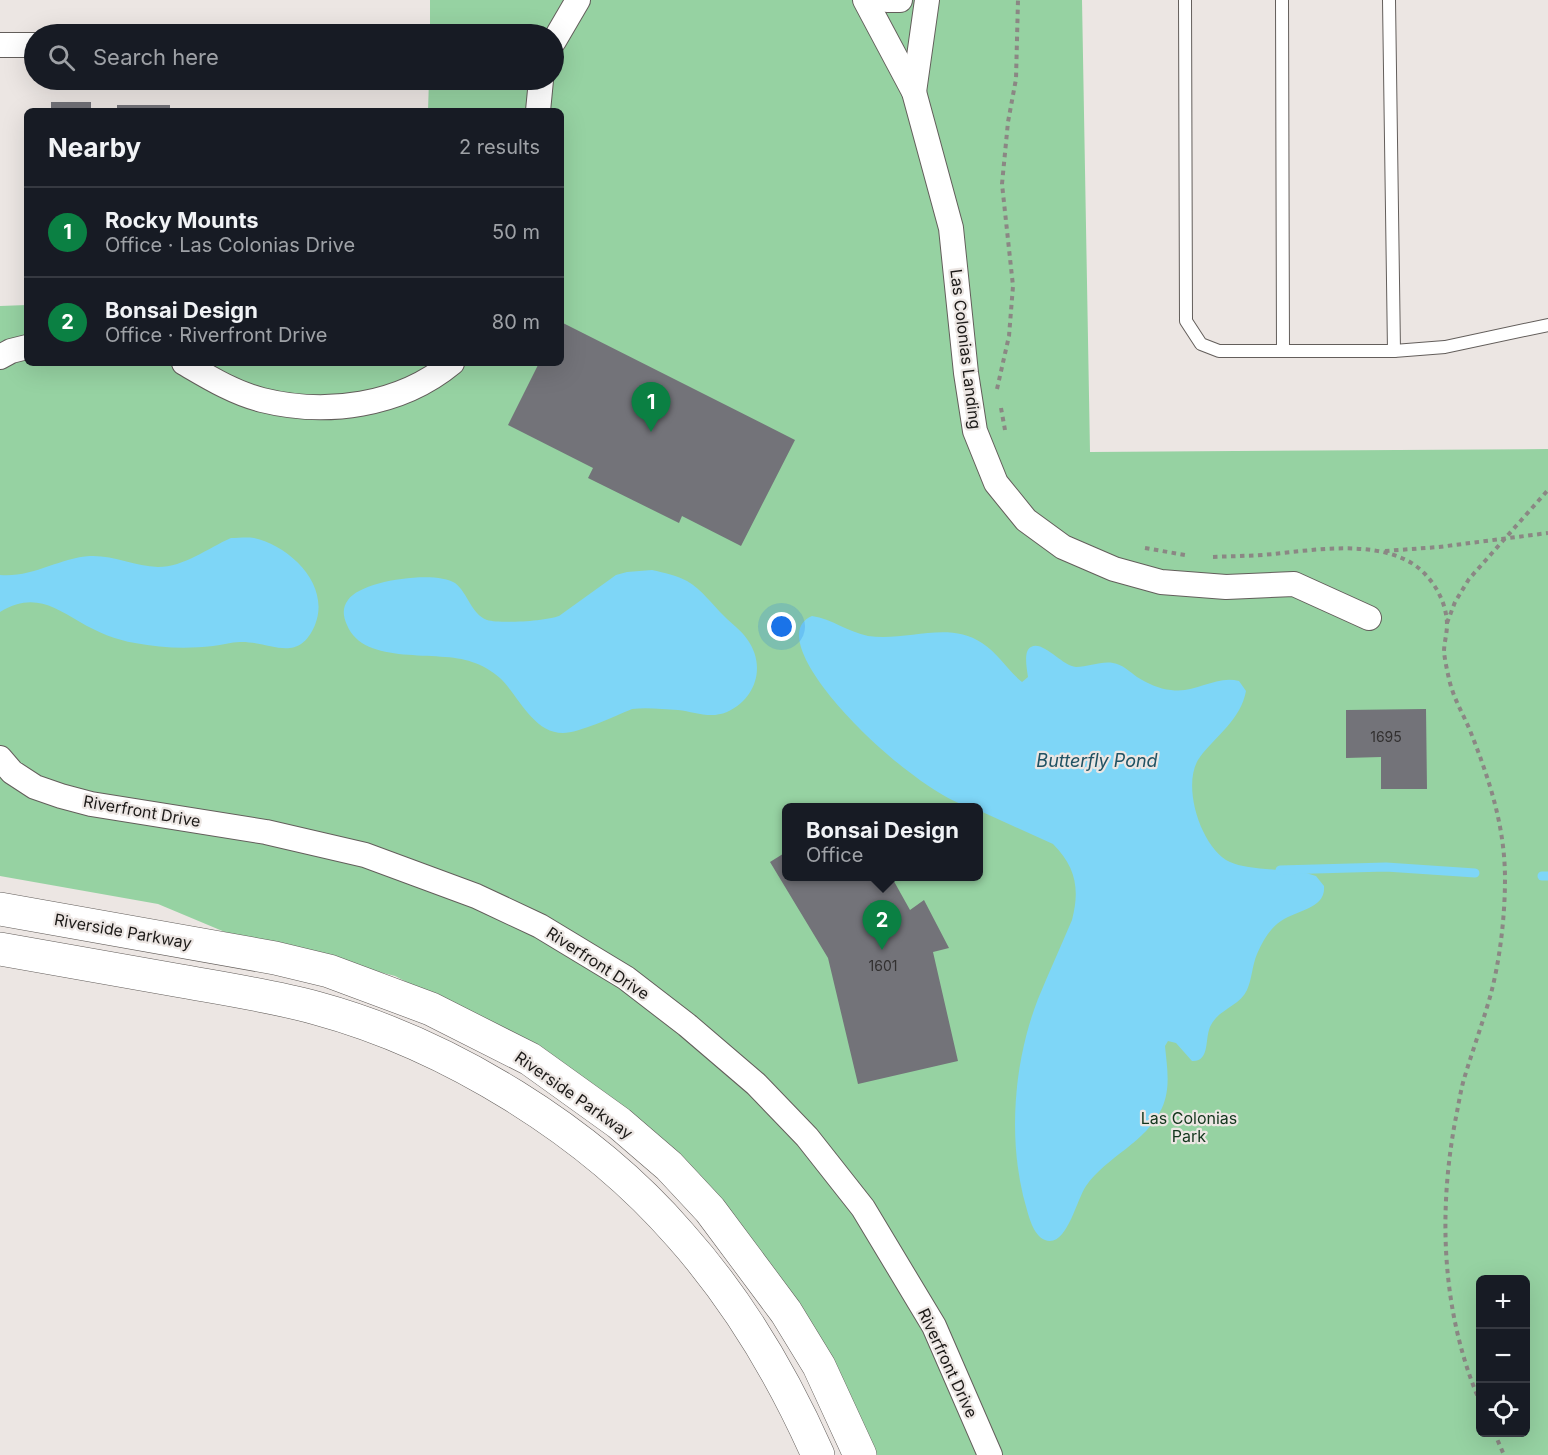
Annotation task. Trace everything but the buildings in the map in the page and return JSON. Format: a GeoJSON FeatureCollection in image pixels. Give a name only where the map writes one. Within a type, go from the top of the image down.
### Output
{"type":"FeatureCollection","features":[{"type":"Feature","properties":{"kind":"main road","name":"Riverside Parkway"},"geometry":{"type":"LineString","coordinates":[[0,909],[275,958],[329,971],[431,1009],[530,1059],[619,1123],[669,1166],[710,1210],[786,1312],[819,1366],[860,1455]]}},
{"type":"Feature","properties":{"kind":"main road"},"geometry":{"type":"LineString","coordinates":[[0,949],[267,996],[318,1009],[371,1026],[416,1045],[509,1092],[594,1154],[642,1195],[681,1235],[754,1334],[785,1384],[818,1455]]}},
{"type":"Feature","properties":{"kind":"street"},"geometry":{"type":"LineString","coordinates":[[564,24],[578,0]]}},
{"type":"Feature","properties":{"kind":"street","name":"Las Colonias Landing"},"geometry":{"type":"LineString","coordinates":[[865,0],[914,92],[951,228],[966,373],[975,431],[996,483],[1026,520],[1063,547],[1114,569],[1172,583],[1226,587],[1294,584],[1370,618]]}},
{"type":"Feature","properties":{"kind":"street"},"geometry":{"type":"LineString","coordinates":[[887,0],[900,0]]}},
{"type":"Feature","properties":{"kind":"street","name":"Las Colonias Landing"},"geometry":{"type":"LineString","coordinates":[[914,92],[927,0]]}},
{"type":"Feature","properties":{"kind":"street"},"geometry":{"type":"LineString","coordinates":[[0,45],[24,45]]}},
{"type":"Feature","properties":{"kind":"street"},"geometry":{"type":"LineString","coordinates":[[538,108],[540,90]]}},
{"type":"Feature","properties":{"kind":"street"},"geometry":{"type":"LineString","coordinates":[[0,357],[24,348]]}},
{"type":"Feature","properties":{"kind":"street"},"geometry":{"type":"LineString","coordinates":[[188,366],[225,386],[261,400],[295,406],[329,408],[364,404],[421,385],[448,366]]}},
{"type":"Feature","properties":{"kind":"street","name":"Riverfront Drive"},"geometry":{"type":"LineString","coordinates":[[0,758],[12,772],[35,787],[81,801],[266,832],[365,855],[476,896],[540,926],[626,978],[687,1025],[756,1084],[807,1137],[863,1208],[934,1326],[990,1455]]}},
{"type":"Feature","properties":{"kind":"lane"},"geometry":{"type":"LineString","coordinates":[[1185,0],[1186,321],[1201,344],[1219,351],[1394,351],[1445,347],[1548,325]]}},
{"type":"Feature","properties":{"kind":"lane"},"geometry":{"type":"LineString","coordinates":[[1282,0],[1283,350]]}},
{"type":"Feature","properties":{"kind":"lane"},"geometry":{"type":"LineString","coordinates":[[1389,0],[1394,351]]}},
{"type":"Feature","properties":{"kind":"path"},"geometry":{"type":"LineString","coordinates":[[1006,436],[997,388],[1009,336],[1013,286],[1002,184],[1008,122],[1016,79],[1018,0]]}},
{"type":"Feature","properties":{"kind":"path"},"geometry":{"type":"LineString","coordinates":[[1476,1392],[1455,1323],[1446,1257],[1446,1202],[1450,1151],[1463,1082],[1491,995],[1502,927],[1505,880],[1503,837],[1492,786],[1468,725],[1452,692],[1444,650],[1447,624],[1455,602],[1469,579],[1548,490]]}},
{"type":"Feature","properties":{"kind":"path"},"geometry":{"type":"LineString","coordinates":[[1213,557],[1272,554],[1319,548],[1380,551],[1439,547],[1548,533]]}},
{"type":"Feature","properties":{"kind":"path"},"geometry":{"type":"LineString","coordinates":[[1137,546],[1190,556]]}},
{"type":"Feature","properties":{"kind":"path"},"geometry":{"type":"LineString","coordinates":[[1380,551],[1408,561],[1430,580],[1439,593],[1447,624]]}},
{"type":"Feature","properties":{"kind":"path"},"geometry":{"type":"LineString","coordinates":[[1496,1437],[1504,1455]]}},
{"type":"Feature","properties":{"kind":"green space","name":"Las Colonias Park"},"geometry":{"type":"Polygon","coordinates":[[[430,0],[1082,0],[1090,452],[1548,449],[1548,1455],[872,1455],[837,1366],[552,1058],[395,976],[232,935],[158,904],[0,876],[0,306],[24,305],[24,366],[564,366],[564,108],[428,108],[429,90],[564,90],[564,24],[430,24],[430,0]]]}},
{"type":"Feature","properties":{"kind":"water"},"geometry":{"type":"Polygon","coordinates":[[[231,538],[254,538],[281,549],[293,558],[312,582],[317,596],[318,610],[315,625],[308,637],[300,644],[292,648],[240,642],[194,648],[154,646],[128,642],[107,635],[50,606],[32,602],[11,606],[0,612],[0,575],[23,574],[67,560],[90,556],[107,557],[149,566],[168,566],[186,560],[231,538]]]}},
{"type":"Feature","properties":{"kind":"water"},"geometry":{"type":"Polygon","coordinates":[[[652,570],[687,581],[742,633],[753,649],[757,670],[752,690],[737,706],[727,712],[709,715],[678,710],[632,709],[578,730],[563,733],[552,731],[535,720],[507,685],[487,668],[458,658],[385,652],[369,647],[356,638],[347,625],[344,615],[348,600],[368,587],[399,579],[432,577],[455,583],[477,613],[487,620],[513,622],[544,619],[559,616],[616,575],[652,570]]]}},
{"type":"Feature","properties":{"kind":"water","name":"Butterfly Pond"},"geometry":{"type":"Polygon","coordinates":[[[812,616],[868,636],[941,632],[969,636],[988,647],[1022,682],[1028,677],[1027,652],[1031,647],[1036,646],[1047,650],[1071,666],[1116,664],[1145,681],[1167,689],[1180,691],[1230,680],[1239,681],[1246,691],[1233,719],[1200,757],[1194,768],[1193,798],[1202,830],[1210,844],[1230,862],[1246,867],[1316,876],[1324,886],[1323,894],[1320,900],[1309,908],[1281,921],[1267,936],[1255,959],[1247,990],[1240,1000],[1219,1015],[1211,1025],[1205,1053],[1202,1057],[1192,1061],[1176,1043],[1168,1041],[1165,1046],[1167,1085],[1162,1108],[1146,1131],[1104,1166],[1086,1186],[1067,1227],[1056,1239],[1050,1241],[1041,1238],[1034,1230],[1028,1214],[1017,1158],[1016,1104],[1018,1076],[1030,1024],[1038,999],[1072,920],[1076,888],[1071,870],[1067,861],[1053,844],[983,812],[983,803],[954,801],[922,782],[887,754],[853,722],[824,688],[805,657],[799,632],[812,616]]]}},
{"type":"Feature","properties":{"kind":"waterway"},"geometry":{"type":"LineString","coordinates":[[1280,870],[1386,867],[1475,873]]}},
{"type":"Feature","properties":{"kind":"waterway"},"geometry":{"type":"LineString","coordinates":[[1542,876],[1548,876]]}},
{"type":"Feature","properties":{"kind":"place","name":"Rocky Mounts"},"geometry":{"type":"Point","coordinates":[651,432]}},
{"type":"Feature","properties":{"kind":"place","name":"Bonsai Design"},"geometry":{"type":"Point","coordinates":[882,950]}}]}
